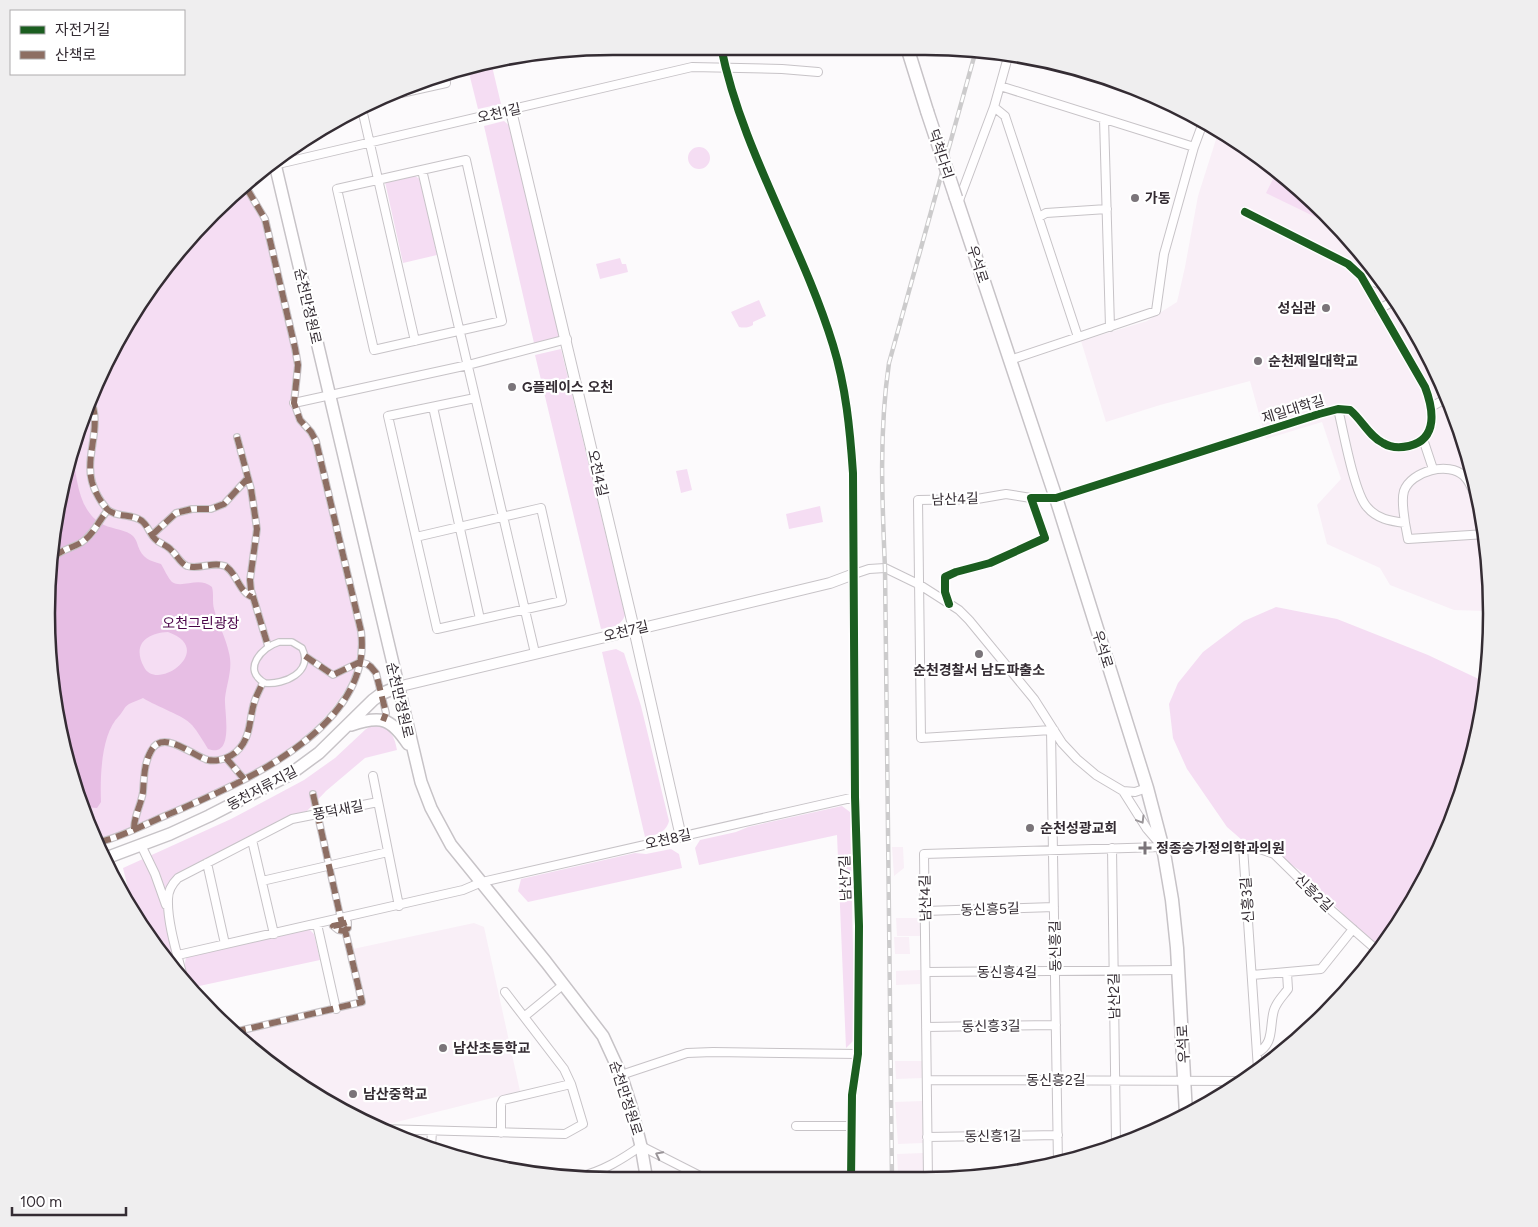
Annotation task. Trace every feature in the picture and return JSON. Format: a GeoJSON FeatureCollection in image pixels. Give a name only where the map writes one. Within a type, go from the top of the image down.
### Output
{"type":"FeatureCollection","features":[{"type":"Feature","properties":{"kind":"main road","name":"덕척다리"},"geometry":{"type":"LineString","coordinates":[[910,55],[957,201]]}},
{"type":"Feature","properties":{"kind":"main road","name":"순천만정원로"},"geometry":{"type":"LineString","coordinates":[[276,169],[421,782],[439,824],[451,845],[564,984],[603,1036],[621,1074],[641,1146],[645,1172]]}},
{"type":"Feature","properties":{"kind":"main road","name":"우석로"},"geometry":{"type":"LineString","coordinates":[[957,201],[1056,498],[1147,788],[1162,847],[1172,900],[1179,970],[1186,1107]]}},
{"type":"Feature","properties":{"kind":"main road","name":"동천저류지길"},"geometry":{"type":"LineString","coordinates":[[111,856],[209,816],[289,775],[319,753],[366,706],[381,694],[397,686]]}},
{"type":"Feature","properties":{"kind":"main road"},"geometry":{"type":"LineString","coordinates":[[349,725],[366,720],[383,721],[395,726],[412,750]]}},
{"type":"Feature","properties":{"kind":"street","name":"남산7길"},"geometry":{"type":"LineString","coordinates":[[723,55],[747,132],[825,322],[839,365],[849,428],[853,473],[855,797],[859,926],[858,1054],[852,1095],[851,1172]]}},
{"type":"Feature","properties":{"kind":"street"},"geometry":{"type":"LineString","coordinates":[[957,201],[994,107],[1007,62]]}},
{"type":"Feature","properties":{"kind":"street","name":"오천1길"},"geometry":{"type":"LineString","coordinates":[[284,163],[692,67],[782,69],[818,72]]}},
{"type":"Feature","properties":{"kind":"street"},"geometry":{"type":"LineString","coordinates":[[431,86],[446,83],[446,81]]}},
{"type":"Feature","properties":{"kind":"street"},"geometry":{"type":"LineString","coordinates":[[1000,86],[1194,147]]}},
{"type":"Feature","properties":{"kind":"street"},"geometry":{"type":"LineString","coordinates":[[994,107],[1005,116],[1078,337]]}},
{"type":"Feature","properties":{"kind":"street","name":"오천4길"},"geometry":{"type":"LineString","coordinates":[[511,110],[681,836]]}},
{"type":"Feature","properties":{"kind":"street"},"geometry":{"type":"LineString","coordinates":[[363,114],[415,341]]}},
{"type":"Feature","properties":{"kind":"street"},"geometry":{"type":"LineString","coordinates":[[1104,119],[1110,327]]}},
{"type":"Feature","properties":{"kind":"street"},"geometry":{"type":"LineString","coordinates":[[1010,360],[1156,311],[1164,254],[1201,128]]}},
{"type":"Feature","properties":{"kind":"street"},"geometry":{"type":"LineString","coordinates":[[466,160],[502,321],[374,350],[337,189],[422,170],[466,160]]}},
{"type":"Feature","properties":{"kind":"street"},"geometry":{"type":"LineString","coordinates":[[422,170],[535,653]]}},
{"type":"Feature","properties":{"kind":"street"},"geometry":{"type":"LineString","coordinates":[[104,841],[116,838],[206,799],[301,745],[319,731],[334,714],[347,695],[360,662],[362,632],[316,441],[300,420],[294,403],[298,365],[265,219],[248,191]]}},
{"type":"Feature","properties":{"kind":"street"},"geometry":{"type":"LineString","coordinates":[[1038,217],[1046,213],[1107,209]]}},
{"type":"Feature","properties":{"kind":"street"},"geometry":{"type":"LineString","coordinates":[[1245,212],[1348,264],[1361,276],[1425,387],[1431,407],[1431,426],[1428,434],[1423,439],[1433,469]]}},
{"type":"Feature","properties":{"kind":"street"},"geometry":{"type":"LineString","coordinates":[[1361,276],[1373,282]]}},
{"type":"Feature","properties":{"kind":"street"},"geometry":{"type":"LineString","coordinates":[[1379,309],[1389,304]]}},
{"type":"Feature","properties":{"kind":"street"},"geometry":{"type":"LineString","coordinates":[[294,403],[468,366],[566,339]]}},
{"type":"Feature","properties":{"kind":"street"},"geometry":{"type":"LineString","coordinates":[[416,537],[541,508],[562,601],[437,629],[388,416],[475,398]]}},
{"type":"Feature","properties":{"kind":"street"},"geometry":{"type":"LineString","coordinates":[[1431,407],[1441,402]]}},
{"type":"Feature","properties":{"kind":"street"},"geometry":{"type":"LineString","coordinates":[[433,407],[480,619]]}},
{"type":"Feature","properties":{"kind":"street"},"geometry":{"type":"LineString","coordinates":[[1338,409],[1362,500],[1368,508],[1385,520],[1406,523]]}},
{"type":"Feature","properties":{"kind":"street","name":"제일대학길"},"geometry":{"type":"LineString","coordinates":[[1031,498],[1056,498],[1268,429],[1338,409],[1350,410],[1371,434],[1384,444],[1403,447],[1413,445],[1423,439]]}},
{"type":"Feature","properties":{"kind":"street"},"geometry":{"type":"LineString","coordinates":[[93,412],[96,428],[90,459],[91,477],[96,492],[108,510],[117,514],[138,518],[145,524],[156,540],[170,548],[188,566],[197,567],[214,564],[225,567],[235,577],[246,594],[252,596]]}},
{"type":"Feature","properties":{"kind":"street"},"geometry":{"type":"LineString","coordinates":[[237,437],[248,478],[257,529],[250,580],[252,596],[268,646]]}},
{"type":"Feature","properties":{"kind":"street"},"geometry":{"type":"LineString","coordinates":[[1466,477],[1455,470],[1433,469],[1407,486],[1404,492],[1404,500],[1408,539],[1477,535]]}},
{"type":"Feature","properties":{"kind":"street"},"geometry":{"type":"LineString","coordinates":[[152,535],[176,513],[192,509],[211,509],[224,504],[248,478]]}},
{"type":"Feature","properties":{"kind":"street","name":"남산4길"},"geometry":{"type":"LineString","coordinates":[[1031,498],[1006,494],[977,499],[918,500],[920,738],[1053,730]]}},
{"type":"Feature","properties":{"kind":"street"},"geometry":{"type":"LineString","coordinates":[[949,604],[945,592],[945,577],[956,572],[990,563],[1045,538],[1031,498]]}},
{"type":"Feature","properties":{"kind":"street"},"geometry":{"type":"LineString","coordinates":[[59,553],[87,538],[108,510]]}},
{"type":"Feature","properties":{"kind":"street"},"geometry":{"type":"LineString","coordinates":[[854,574],[869,568],[885,568],[920,585],[959,610],[1034,699],[1062,743],[1076,759],[1096,775],[1122,791],[1147,829],[1162,847],[1244,847]]}},
{"type":"Feature","properties":{"kind":"street","name":"오천7길"},"geometry":{"type":"LineString","coordinates":[[397,686],[830,583],[854,574]]}},
{"type":"Feature","properties":{"kind":"street"},"geometry":{"type":"LineString","coordinates":[[305,656],[302,667],[292,678],[282,682],[263,682],[256,674],[254,667],[258,656],[268,646],[279,642],[292,642],[302,648],[305,656],[333,675],[360,662],[367,664],[376,673],[386,713],[383,721]]}},
{"type":"Feature","properties":{"kind":"street"},"geometry":{"type":"LineString","coordinates":[[134,829],[148,759],[150,752],[156,745],[172,743],[207,760],[214,761],[226,758],[236,752],[245,741],[250,726],[254,701],[263,682]]}},
{"type":"Feature","properties":{"kind":"street","name":"동신흥길"},"geometry":{"type":"LineString","coordinates":[[1053,730],[1058,1155]]}},
{"type":"Feature","properties":{"kind":"street"},"geometry":{"type":"LineString","coordinates":[[226,758],[244,779]]}},
{"type":"Feature","properties":{"kind":"street"},"geometry":{"type":"LineString","coordinates":[[373,776],[378,802]]}},
{"type":"Feature","properties":{"kind":"street"},"geometry":{"type":"LineString","coordinates":[[1122,791],[1135,792],[1147,788]]}},
{"type":"Feature","properties":{"kind":"street"},"geometry":{"type":"LineString","coordinates":[[313,794],[342,921]]}},
{"type":"Feature","properties":{"kind":"street","name":"오천8길"},"geometry":{"type":"LineString","coordinates":[[482,882],[855,797]]}},
{"type":"Feature","properties":{"kind":"street","name":"풍덕새길"},"geometry":{"type":"LineString","coordinates":[[174,882],[186,873],[292,819],[378,802],[399,906]]}},
{"type":"Feature","properties":{"kind":"street"},"geometry":{"type":"LineString","coordinates":[[252,840],[274,934]]}},
{"type":"Feature","properties":{"kind":"street"},"geometry":{"type":"LineString","coordinates":[[141,845],[156,877],[169,918],[180,966]]}},
{"type":"Feature","properties":{"kind":"street","name":"남산4길"},"geometry":{"type":"LineString","coordinates":[[928,1172],[924,854],[1162,847]]}},
{"type":"Feature","properties":{"kind":"street","name":"신흥2길"},"geometry":{"type":"LineString","coordinates":[[1244,847],[1266,850],[1274,854],[1330,910],[1373,946]]}},
{"type":"Feature","properties":{"kind":"street","name":"신흥3길"},"geometry":{"type":"LineString","coordinates":[[1244,847],[1258,1062]]}},
{"type":"Feature","properties":{"kind":"street","name":"남산2길"},"geometry":{"type":"LineString","coordinates":[[1112,848],[1116,1137]]}},
{"type":"Feature","properties":{"kind":"street"},"geometry":{"type":"LineString","coordinates":[[262,881],[388,852]]}},
{"type":"Feature","properties":{"kind":"street"},"geometry":{"type":"LineString","coordinates":[[207,863],[225,944]]}},
{"type":"Feature","properties":{"kind":"street"},"geometry":{"type":"LineString","coordinates":[[156,877],[164,882],[174,882],[168,898],[169,918]]}},
{"type":"Feature","properties":{"kind":"street"},"geometry":{"type":"LineString","coordinates":[[178,955],[317,924],[342,921],[463,890],[482,882]]}},
{"type":"Feature","properties":{"kind":"street","name":"동신흥5길"},"geometry":{"type":"LineString","coordinates":[[925,911],[1054,907]]}},
{"type":"Feature","properties":{"kind":"street"},"geometry":{"type":"LineString","coordinates":[[342,921],[348,922],[349,925],[345,930],[338,930],[333,926],[342,921]]}},
{"type":"Feature","properties":{"kind":"street"},"geometry":{"type":"LineString","coordinates":[[317,924],[336,1008]]}},
{"type":"Feature","properties":{"kind":"street"},"geometry":{"type":"LineString","coordinates":[[1252,976],[1321,969],[1353,929]]}},
{"type":"Feature","properties":{"kind":"street"},"geometry":{"type":"LineString","coordinates":[[242,1030],[362,1002],[345,930]]}},
{"type":"Feature","properties":{"kind":"street","name":"동신흥4길"},"geometry":{"type":"LineString","coordinates":[[926,972],[1179,970]]}},
{"type":"Feature","properties":{"kind":"street"},"geometry":{"type":"LineString","coordinates":[[1257,1053],[1268,1044],[1274,1011],[1288,989],[1287,973]]}},
{"type":"Feature","properties":{"kind":"street"},"geometry":{"type":"LineString","coordinates":[[525,1016],[564,984]]}},
{"type":"Feature","properties":{"kind":"street"},"geometry":{"type":"LineString","coordinates":[[402,1130],[565,1134],[583,1124],[571,1084],[564,1069],[505,992]]}},
{"type":"Feature","properties":{"kind":"street","name":"동신흥3길"},"geometry":{"type":"LineString","coordinates":[[926,1027],[1056,1025]]}},
{"type":"Feature","properties":{"kind":"street"},"geometry":{"type":"LineString","coordinates":[[621,1074],[687,1053],[858,1054]]}},
{"type":"Feature","properties":{"kind":"street","name":"동신흥2길"},"geometry":{"type":"LineString","coordinates":[[927,1080],[1115,1079],[1230,1081]]}},
{"type":"Feature","properties":{"kind":"street"},"geometry":{"type":"LineString","coordinates":[[501,1133],[501,1104],[503,1100],[571,1084]]}},
{"type":"Feature","properties":{"kind":"street"},"geometry":{"type":"LineString","coordinates":[[796,1126],[851,1126]]}},
{"type":"Feature","properties":{"kind":"street"},"geometry":{"type":"LineString","coordinates":[[431,1141],[432,1131]]}},
{"type":"Feature","properties":{"kind":"street","name":"동신흥1길"},"geometry":{"type":"LineString","coordinates":[[927,1137],[1058,1135]]}},
{"type":"Feature","properties":{"kind":"street"},"geometry":{"type":"LineString","coordinates":[[598,1172],[619,1161],[641,1146],[692,1172]]}},
{"type":"Feature","properties":{"kind":"shaded area","name":"순천제일대학교"},"geometry":{"type":"Polygon","coordinates":[[[1217,138],[1264,170],[1293,194],[1344,245],[1389,303],[1425,366],[1453,434],[1464,469],[1478,541],[1483,611],[1454,610],[1390,585],[1380,568],[1327,544],[1317,505],[1341,479],[1322,422],[1266,439],[1250,381],[1160,405],[1106,422],[1081,341],[1147,321],[1177,302],[1198,196],[1217,138]]]}},
{"type":"Feature","properties":{"kind":"shaded area"},"geometry":{"type":"Polygon","coordinates":[[[75,467],[83,502],[95,519],[104,525],[127,532],[133,536],[144,556],[161,564],[172,582],[181,584],[196,582],[212,587],[214,609],[230,659],[225,698],[226,732],[222,747],[216,750],[208,749],[188,721],[143,698],[129,704],[113,724],[108,734],[103,756],[101,802],[97,808],[91,807],[74,758],[60,686],[56,650],[56,577],[66,505],[75,467]],[[168,632],[160,633],[153,635],[143,642],[140,652],[141,659],[144,667],[151,674],[160,675],[170,672],[179,666],[185,657],[187,648],[182,639],[168,632]]]}},
{"type":"Feature","properties":{"kind":"shaded area"},"geometry":{"type":"Polygon","coordinates":[[[892,847],[903,847],[904,868],[894,876],[892,847]]]}},
{"type":"Feature","properties":{"kind":"shaded area"},"geometry":{"type":"Polygon","coordinates":[[[896,918],[920,918],[920,936],[897,936],[896,918]]]}},
{"type":"Feature","properties":{"kind":"shaded area","name":"남산초등학교"},"geometry":{"type":"Polygon","coordinates":[[[474,923],[484,927],[520,1091],[389,1124],[334,1097],[303,1078],[244,1032],[365,1005],[353,949],[474,923]]]}},
{"type":"Feature","properties":{"kind":"shaded area"},"geometry":{"type":"Polygon","coordinates":[[[894,937],[909,937],[910,954],[895,954],[894,937]]]}},
{"type":"Feature","properties":{"kind":"shaded area"},"geometry":{"type":"Polygon","coordinates":[[[920,970],[920,984],[896,985],[896,971],[920,970]]]}},
{"type":"Feature","properties":{"kind":"shaded area"},"geometry":{"type":"Polygon","coordinates":[[[895,1061],[923,1061],[923,1078],[896,1079],[895,1061]]]}},
{"type":"Feature","properties":{"kind":"shaded area"},"geometry":{"type":"Polygon","coordinates":[[[922,1101],[923,1143],[898,1144],[895,1102],[922,1101]]]}},
{"type":"Feature","properties":{"kind":"shaded area"},"geometry":{"type":"Polygon","coordinates":[[[923,1153],[923,1172],[898,1172],[897,1154],[923,1153]]]}},
{"type":"Feature","properties":{"kind":"green space"},"geometry":{"type":"Polygon","coordinates":[[[493,69],[501,104],[478,109],[469,74],[493,69]]]}},
{"type":"Feature","properties":{"kind":"green space"},"geometry":{"type":"Polygon","coordinates":[[[504,121],[512,128],[560,337],[534,343],[484,126],[504,121]]]}},
{"type":"Feature","properties":{"kind":"green space"},"geometry":{"type":"Polygon","coordinates":[[[695,147],[703,147],[710,154],[710,162],[703,169],[695,169],[688,162],[688,154],[695,147]]]}},
{"type":"Feature","properties":{"kind":"green space"},"geometry":{"type":"Polygon","coordinates":[[[413,175],[420,179],[437,255],[403,263],[385,182],[413,175]]]}},
{"type":"Feature","properties":{"kind":"green space"},"geometry":{"type":"Polygon","coordinates":[[[1274,178],[1318,218],[1266,193],[1274,178]]]}},
{"type":"Feature","properties":{"kind":"green space","name":"오천그린광장"},"geometry":{"type":"Polygon","coordinates":[[[247,192],[261,214],[295,356],[291,391],[295,412],[313,440],[359,632],[358,652],[349,683],[330,711],[305,736],[275,758],[242,778],[172,811],[103,838],[98,827],[74,758],[60,686],[56,650],[56,577],[66,505],[74,469],[85,434],[113,366],[130,334],[170,274],[194,245],[247,192]]]}},
{"type":"Feature","properties":{"kind":"green space"},"geometry":{"type":"Polygon","coordinates":[[[620,258],[622,264],[626,264],[628,272],[600,279],[596,264],[620,258]]]}},
{"type":"Feature","properties":{"kind":"green space"},"geometry":{"type":"Polygon","coordinates":[[[759,300],[766,316],[753,322],[753,325],[749,327],[739,327],[731,312],[759,300]]]}},
{"type":"Feature","properties":{"kind":"green space"},"geometry":{"type":"Polygon","coordinates":[[[561,349],[625,615],[618,624],[601,629],[535,355],[561,349]]]}},
{"type":"Feature","properties":{"kind":"green space"},"geometry":{"type":"Polygon","coordinates":[[[687,469],[692,490],[681,493],[676,471],[687,469]]]}},
{"type":"Feature","properties":{"kind":"green space"},"geometry":{"type":"Polygon","coordinates":[[[820,506],[823,522],[789,529],[786,514],[820,506]]]}},
{"type":"Feature","properties":{"kind":"green space"},"geometry":{"type":"Polygon","coordinates":[[[1276,607],[1337,619],[1428,655],[1479,679],[1464,758],[1440,827],[1408,893],[1375,944],[1355,927],[1304,873],[1274,854],[1250,847],[1227,827],[1187,769],[1173,738],[1169,704],[1178,683],[1203,652],[1244,621],[1276,607]]]}},
{"type":"Feature","properties":{"kind":"green space"},"geometry":{"type":"Polygon","coordinates":[[[616,649],[624,653],[641,706],[669,821],[663,831],[645,837],[602,652],[616,649]]]}},
{"type":"Feature","properties":{"kind":"green space"},"geometry":{"type":"Polygon","coordinates":[[[373,725],[379,725],[387,729],[395,740],[397,750],[365,758],[326,791],[307,811],[182,872],[174,879],[166,920],[175,959],[149,924],[130,893],[123,868],[231,819],[304,780],[335,758],[366,729],[373,725]]]}},
{"type":"Feature","properties":{"kind":"green space"},"geometry":{"type":"Polygon","coordinates":[[[842,806],[850,812],[855,1039],[846,1048],[837,835],[699,865],[695,848],[700,840],[842,806]]]}},
{"type":"Feature","properties":{"kind":"green space"},"geometry":{"type":"Polygon","coordinates":[[[671,849],[679,854],[682,868],[528,902],[518,891],[521,879],[635,853],[646,854],[671,849]]]}},
{"type":"Feature","properties":{"kind":"green space"},"geometry":{"type":"Polygon","coordinates":[[[309,929],[314,934],[320,960],[198,986],[186,972],[187,956],[309,929]]]}},
{"type":"Feature","properties":{"kind":"railway"},"geometry":{"type":"LineString","coordinates":[[892,1172],[885,568],[882,491],[884,414],[889,363],[974,57]]}},
{"type":"Feature","properties":{"kind":"marked path"},"geometry":{"type":"LineString","coordinates":[[104,841],[128,833],[234,785],[267,767],[298,746],[326,723],[347,696],[360,665],[361,631],[316,441],[300,420],[294,403],[298,365],[265,219],[248,191]]}},
{"type":"Feature","properties":{"kind":"marked path"},"geometry":{"type":"LineString","coordinates":[[94,411],[95,423],[90,472],[92,482],[104,506],[115,514],[133,517],[142,521],[155,539],[169,548],[187,566],[197,567],[215,564],[225,566],[244,591],[252,597]]}},
{"type":"Feature","properties":{"kind":"marked path"},"geometry":{"type":"LineString","coordinates":[[237,437],[251,489],[257,529],[250,580],[251,590],[268,646]]}},
{"type":"Feature","properties":{"kind":"marked path"},"geometry":{"type":"LineString","coordinates":[[152,535],[176,513],[192,509],[211,509],[224,504],[248,478]]}},
{"type":"Feature","properties":{"kind":"marked path"},"geometry":{"type":"LineString","coordinates":[[59,553],[86,539],[108,510]]}},
{"type":"Feature","properties":{"kind":"marked path"},"geometry":{"type":"LineString","coordinates":[[305,656],[333,675],[360,662],[371,667],[376,673],[386,713],[383,721]]}},
{"type":"Feature","properties":{"kind":"marked path"},"geometry":{"type":"LineString","coordinates":[[134,829],[143,792],[147,761],[156,745],[163,742],[178,745],[208,760],[219,760],[230,756],[241,747],[247,735],[254,703],[263,682]]}},
{"type":"Feature","properties":{"kind":"marked path"},"geometry":{"type":"LineString","coordinates":[[226,758],[244,779]]}},
{"type":"Feature","properties":{"kind":"marked path"},"geometry":{"type":"LineString","coordinates":[[313,794],[342,924],[348,922],[348,928],[344,931],[338,930],[333,926],[342,924]]}},
{"type":"Feature","properties":{"kind":"marked path"},"geometry":{"type":"LineString","coordinates":[[242,1030],[362,1002],[345,930]]}},
{"type":"Feature","properties":{"kind":"cycle path"},"geometry":{"type":"LineString","coordinates":[[723,55],[731,86],[757,160],[805,270],[833,345],[841,377],[849,425],[853,473],[855,797],[859,926],[858,1054],[852,1095],[851,1172]]}},
{"type":"Feature","properties":{"kind":"cycle path"},"geometry":{"type":"LineString","coordinates":[[949,604],[945,592],[945,577],[956,572],[990,563],[1045,538],[1031,498],[1056,498],[1338,409],[1350,410],[1378,440],[1389,446],[1409,446],[1425,437],[1431,422],[1430,404],[1425,387],[1361,276],[1348,264],[1245,212]]}},
{"type":"Feature","properties":{"kind":"place","name":"가동"},"geometry":{"type":"Point","coordinates":[1135,198]}},
{"type":"Feature","properties":{"kind":"place","name":"성심관"},"geometry":{"type":"Point","coordinates":[1326,308]}},
{"type":"Feature","properties":{"kind":"place","name":"순천제일대학교"},"geometry":{"type":"Point","coordinates":[1258,361]}},
{"type":"Feature","properties":{"kind":"place","name":"G플레이스 오천"},"geometry":{"type":"Point","coordinates":[512,387]}},
{"type":"Feature","properties":{"kind":"place","name":"순천경찰서 남도파출소"},"geometry":{"type":"Point","coordinates":[979,654]}},
{"type":"Feature","properties":{"kind":"place","name":"순천성광교회"},"geometry":{"type":"Point","coordinates":[1030,828]}},
{"type":"Feature","properties":{"kind":"place","name":"정종승가정의학과의원"},"geometry":{"type":"Point","coordinates":[1145,848]}},
{"type":"Feature","properties":{"kind":"place","name":"남산초등학교"},"geometry":{"type":"Point","coordinates":[443,1048]}},
{"type":"Feature","properties":{"kind":"place","name":"남산중학교"},"geometry":{"type":"Point","coordinates":[353,1094]}}]}
